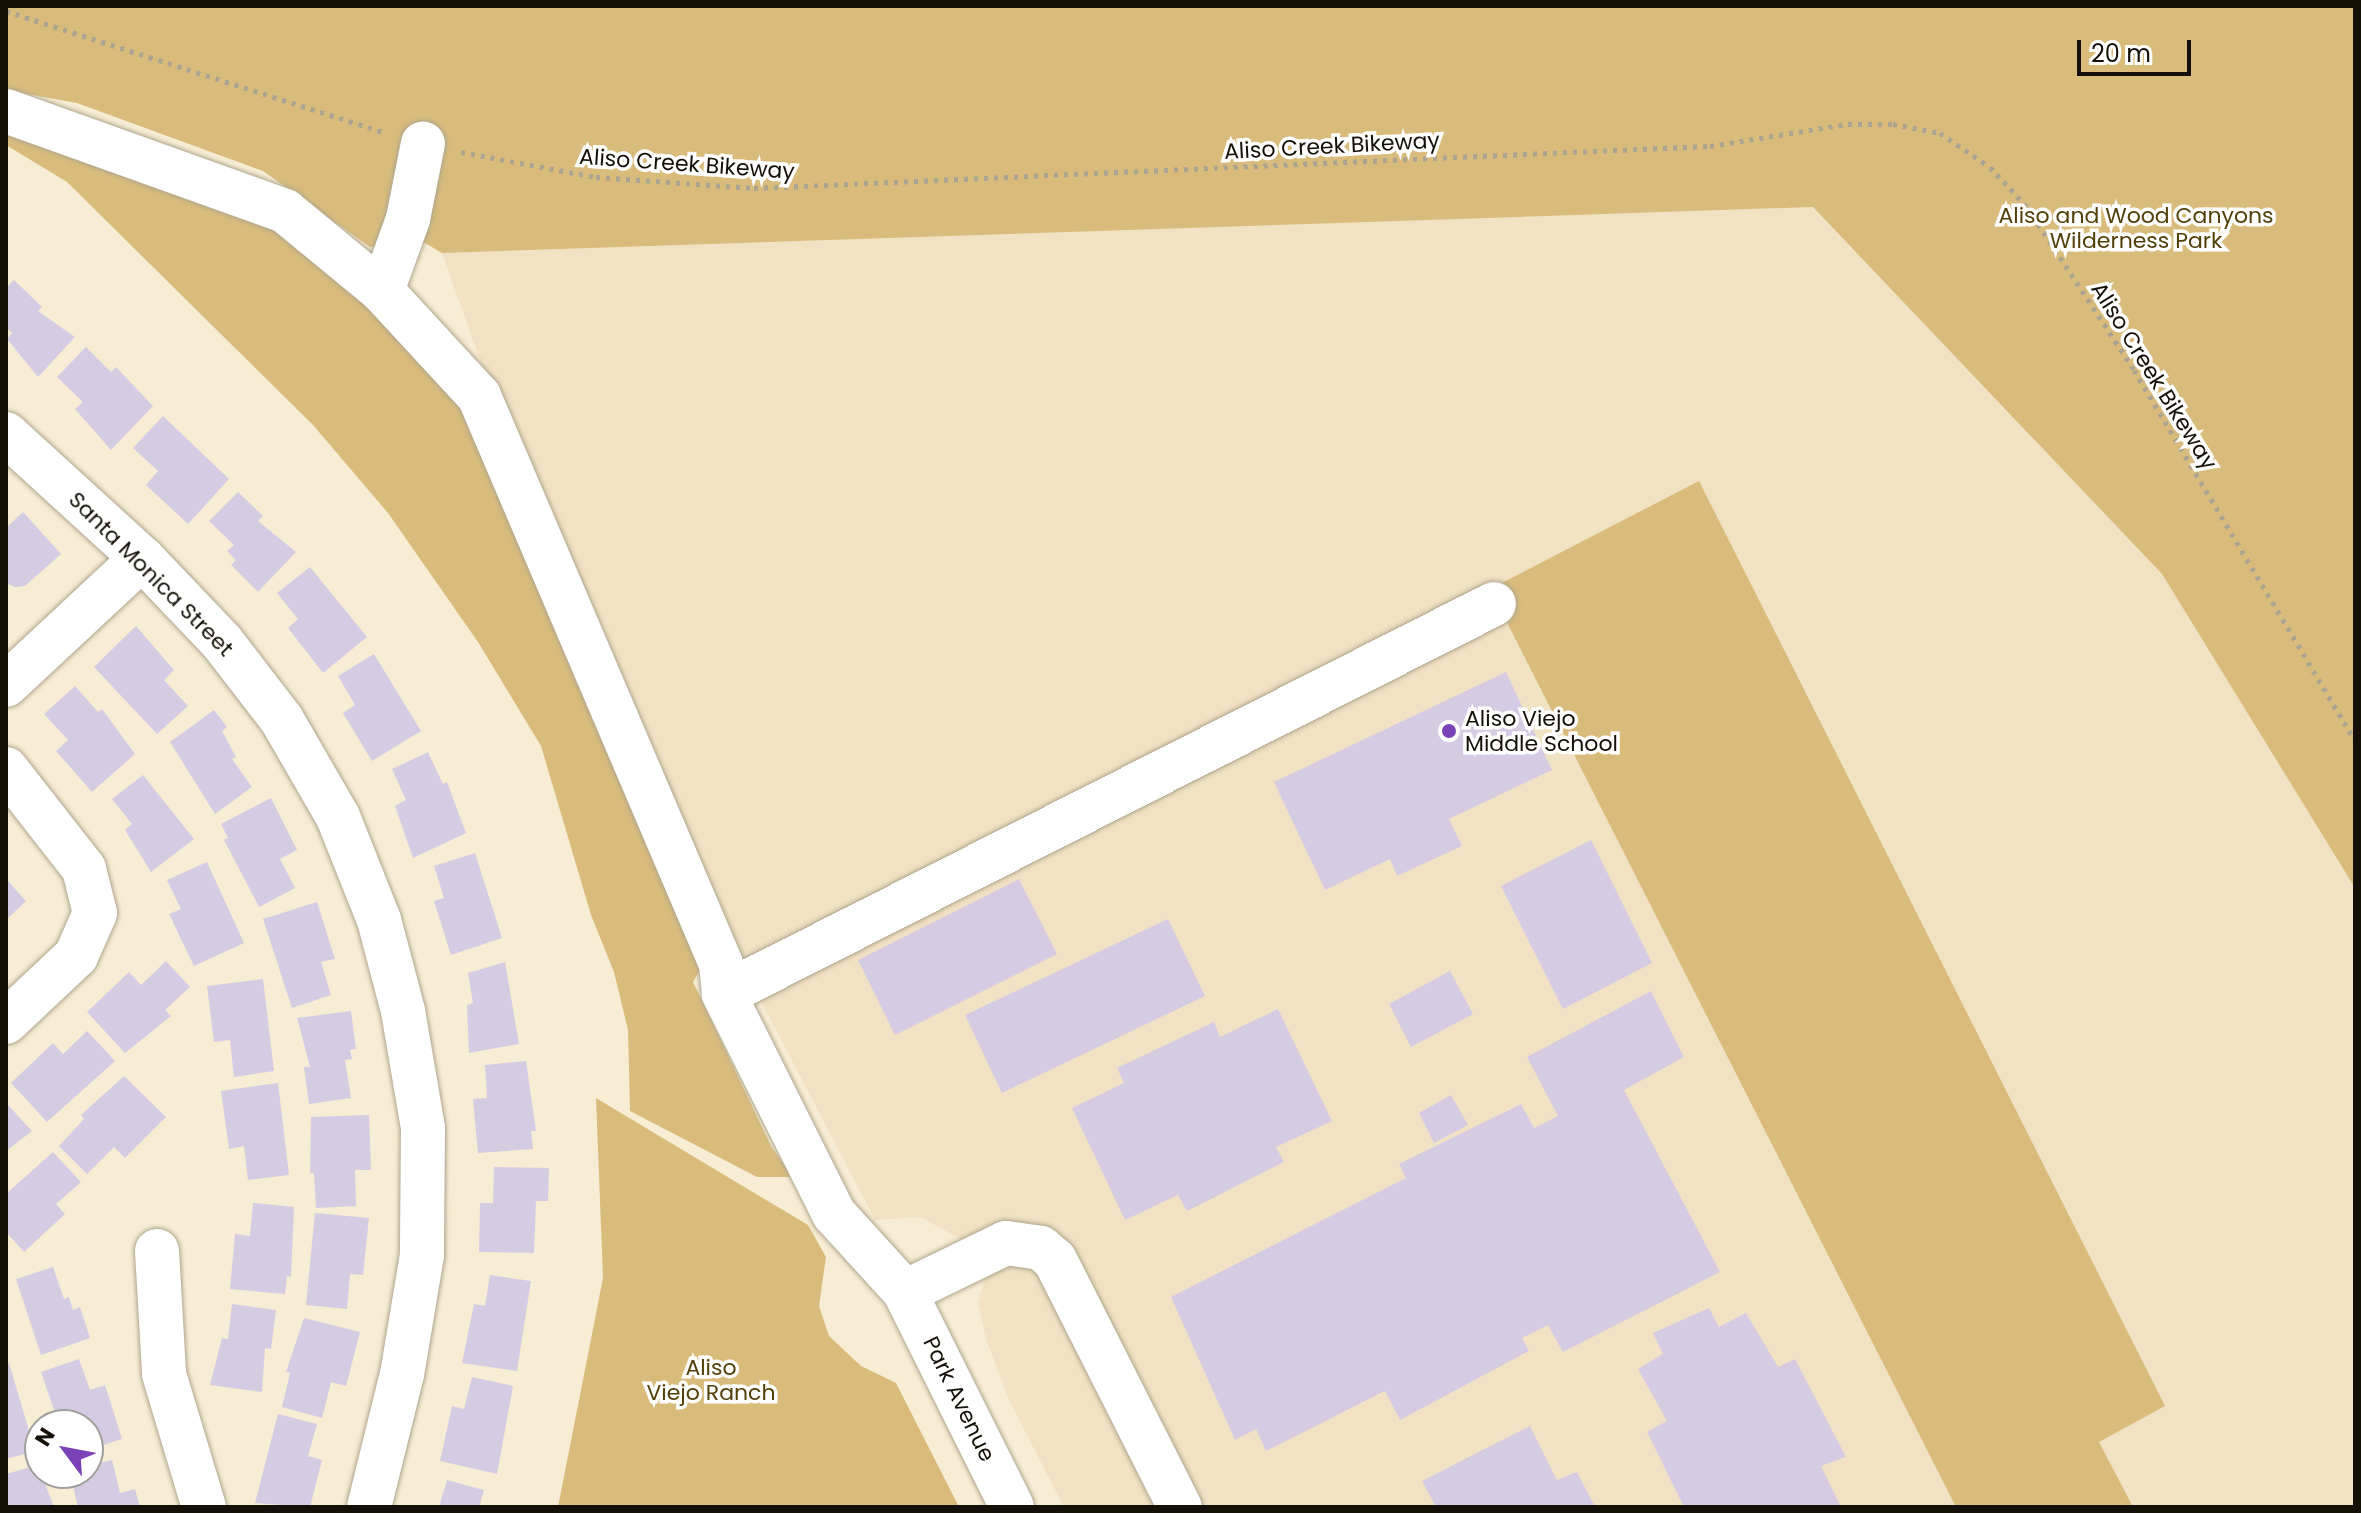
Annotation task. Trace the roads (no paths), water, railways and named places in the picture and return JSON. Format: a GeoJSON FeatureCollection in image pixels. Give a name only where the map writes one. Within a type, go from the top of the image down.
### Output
{"type":"FeatureCollection","features":[{"type":"Feature","properties":{"kind":"street","name":"Park Avenue"},"geometry":{"type":"LineString","coordinates":[[6,111],[285,211],[382,291],[479,396],[721,964],[724,994],[834,1214],[905,1292],[1012,1507]]}},
{"type":"Feature","properties":{"kind":"street"},"geometry":{"type":"LineString","coordinates":[[382,291],[408,219],[423,143]]}},
{"type":"Feature","properties":{"kind":"street","name":"Santa Monica Street"},"geometry":{"type":"LineString","coordinates":[[6,434],[142,558],[222,642],[282,720],[338,817],[379,920],[403,1011],[423,1128],[422,1255],[402,1374],[369,1507]]}},
{"type":"Feature","properties":{"kind":"street"},"geometry":{"type":"LineString","coordinates":[[6,685],[142,558]]}},
{"type":"Feature","properties":{"kind":"street"},"geometry":{"type":"LineString","coordinates":[[724,994],[1494,604]]}},
{"type":"Feature","properties":{"kind":"street"},"geometry":{"type":"LineString","coordinates":[[6,769],[84,869],[95,913],[88,937],[76,956],[6,1022]]}},
{"type":"Feature","properties":{"kind":"street"},"geometry":{"type":"LineString","coordinates":[[905,1292],[1006,1243],[1041,1248],[1055,1260],[1180,1507]]}},
{"type":"Feature","properties":{"kind":"street"},"geometry":{"type":"LineString","coordinates":[[157,1251],[164,1374],[204,1507]]}},
{"type":"Feature","properties":{"kind":"place","name":"Aliso Viejo Middle School"},"geometry":{"type":"Point","coordinates":[1449,731]}},
{"type":"Feature","properties":{"kind":"park label","name":"Aliso and Wood Canyons Wilderness Park"},"geometry":{"type":"Point","coordinates":[2136,228]}},
{"type":"Feature","properties":{"kind":"park label","name":"Aliso Viejo Ranch"},"geometry":{"type":"Point","coordinates":[711,1380]}}]}
